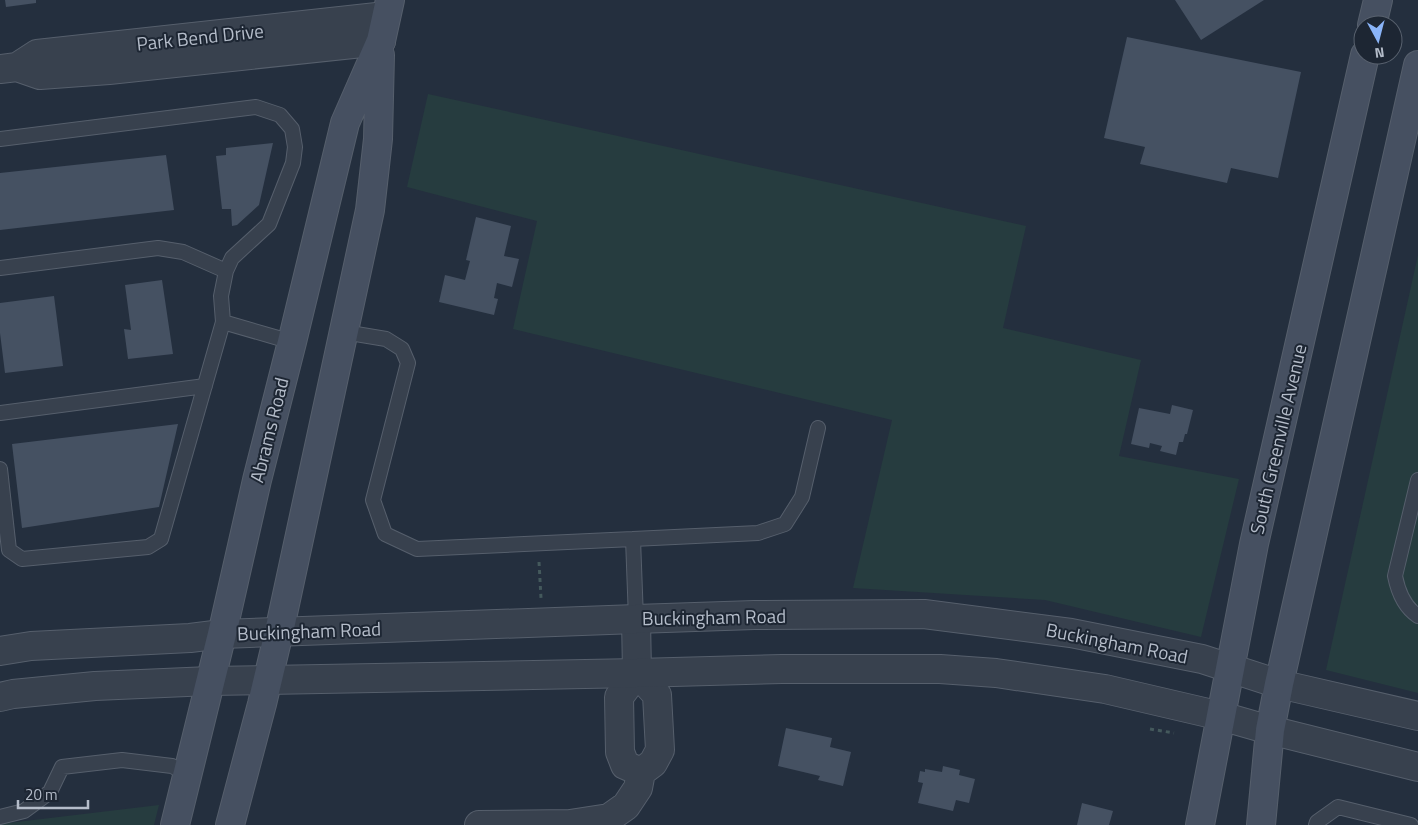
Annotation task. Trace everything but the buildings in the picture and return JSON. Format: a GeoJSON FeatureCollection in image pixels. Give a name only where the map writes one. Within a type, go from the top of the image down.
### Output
{"type":"FeatureCollection","features":[{"type":"Feature","properties":{"kind":"main road"},"geometry":{"type":"LineString","coordinates":[[1374,15],[1378,0]]}},
{"type":"Feature","properties":{"kind":"main road"},"geometry":{"type":"LineString","coordinates":[[230,825],[279,632],[370,210],[378,139],[386,19]]}},
{"type":"Feature","properties":{"kind":"main road","name":"Abrams Road"},"geometry":{"type":"LineString","coordinates":[[175,825],[222,634],[256,480],[292,342],[345,122],[386,19]]}},
{"type":"Feature","properties":{"kind":"main road","name":"South Greenville Avenue"},"geometry":{"type":"LineString","coordinates":[[1200,825],[1254,544],[1364,65]]}},
{"type":"Feature","properties":{"kind":"main road"},"geometry":{"type":"LineString","coordinates":[[1261,825],[1270,730],[1278,684],[1418,65]]}},
{"type":"Feature","properties":{"kind":"street","name":"Park Bend Drive"},"geometry":{"type":"LineString","coordinates":[[9,68],[40,75],[109,70],[386,19]]}},
{"type":"Feature","properties":{"kind":"street","name":"Buckingham Road"},"geometry":{"type":"LineString","coordinates":[[0,651],[31,646],[190,638],[222,634],[754,615],[924,614],[1071,633],[1202,659],[1278,684],[1418,716]]}},
{"type":"Feature","properties":{"kind":"street"},"geometry":{"type":"LineString","coordinates":[[636,619],[637,673],[619,697],[620,752],[625,764],[641,772]]}},
{"type":"Feature","properties":{"kind":"street"},"geometry":{"type":"LineString","coordinates":[[0,697],[13,694],[96,686],[210,681],[782,669],[940,669],[996,673],[1105,689],[1221,716],[1418,767]]}},
{"type":"Feature","properties":{"kind":"street"},"geometry":{"type":"LineString","coordinates":[[479,825],[570,825],[609,818],[626,806],[638,788],[641,772],[653,763],[660,750],[657,695],[637,673]]}},
{"type":"Feature","properties":{"kind":"lane"},"geometry":{"type":"LineString","coordinates":[[0,139],[256,107],[280,115],[292,129],[295,147],[293,163],[269,224],[232,258],[226,271],[221,296],[223,322],[161,539],[148,546],[22,559],[9,550],[0,469]]}},
{"type":"Feature","properties":{"kind":"lane"},"geometry":{"type":"LineString","coordinates":[[0,268],[158,248],[183,252],[226,271]]}},
{"type":"Feature","properties":{"kind":"lane"},"geometry":{"type":"LineString","coordinates":[[223,322],[292,342]]}},
{"type":"Feature","properties":{"kind":"lane"},"geometry":{"type":"LineString","coordinates":[[344,332],[386,339],[402,349],[408,363],[373,500],[385,534],[417,548],[758,533],[785,524],[802,497],[818,428]]}},
{"type":"Feature","properties":{"kind":"lane"},"geometry":{"type":"LineString","coordinates":[[0,413],[205,386]]}},
{"type":"Feature","properties":{"kind":"lane"},"geometry":{"type":"LineString","coordinates":[[1418,480],[1395,576],[1398,590],[1405,602],[1418,616]]}},
{"type":"Feature","properties":{"kind":"lane"},"geometry":{"type":"LineString","coordinates":[[633,539],[636,619]]}},
{"type":"Feature","properties":{"kind":"lane"},"geometry":{"type":"LineString","coordinates":[[0,817],[24,811],[50,792],[62,767],[122,760],[172,766],[187,774]]}},
{"type":"Feature","properties":{"kind":"lane"},"geometry":{"type":"LineString","coordinates":[[1316,825],[1317,822],[1338,807],[1411,825]]}},
{"type":"Feature","properties":{"kind":"path"},"geometry":{"type":"LineString","coordinates":[[538,543],[541,601]]}},
{"type":"Feature","properties":{"kind":"green space"},"geometry":{"type":"Polygon","coordinates":[[[428,94],[1026,226],[1003,328],[1141,360],[1119,456],[1239,479],[1201,637],[1045,600],[853,588],[892,420],[513,329],[537,221],[407,187],[428,94]]]}},
{"type":"Feature","properties":{"kind":"green space"},"geometry":{"type":"Polygon","coordinates":[[[1418,255],[1418,693],[1326,670],[1418,255]]]}},
{"type":"Feature","properties":{"kind":"green space"},"geometry":{"type":"Polygon","coordinates":[[[159,805],[154,825],[0,825],[0,824],[159,805]]]}}]}
